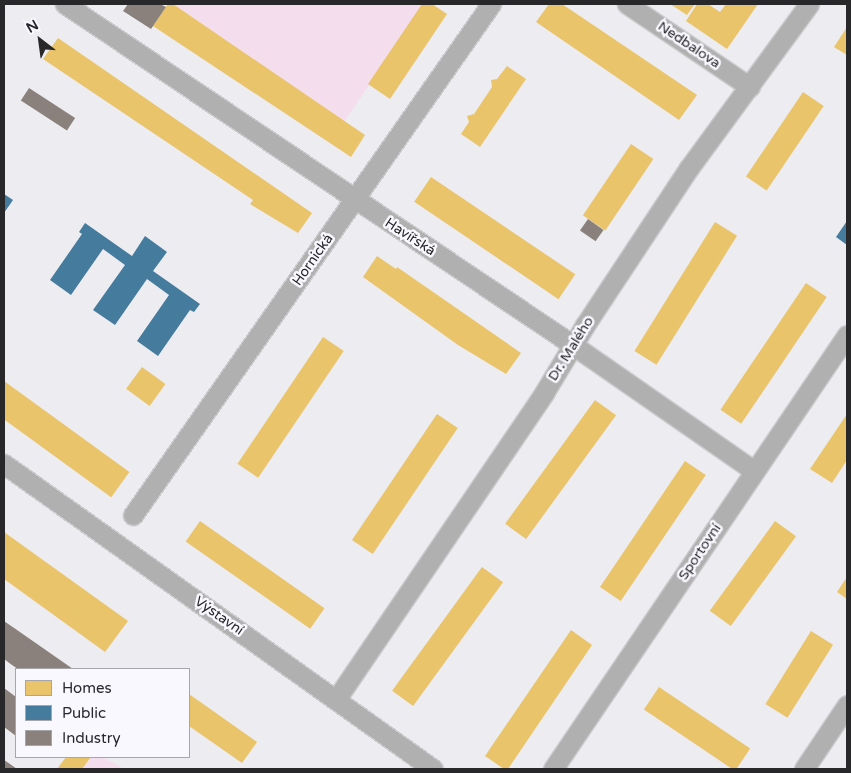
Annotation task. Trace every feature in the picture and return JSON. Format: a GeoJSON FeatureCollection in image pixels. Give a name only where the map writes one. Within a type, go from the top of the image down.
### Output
{"type":"FeatureCollection","features":[{"type":"Feature","properties":{"kind":"street","name":"Havířská"},"geometry":{"type":"LineString","coordinates":[[65,4],[354,201],[573,344],[754,471]]}},
{"type":"Feature","properties":{"kind":"street","name":"Hornická"},"geometry":{"type":"LineString","coordinates":[[133,515],[491,4]]}},
{"type":"Feature","properties":{"kind":"street","name":"Nedbalova"},"geometry":{"type":"LineString","coordinates":[[628,4],[750,87]]}},
{"type":"Feature","properties":{"kind":"street","name":"Dr. Malého"},"geometry":{"type":"LineString","coordinates":[[337,698],[538,402],[573,344],[689,168],[809,4]]}},
{"type":"Feature","properties":{"kind":"street","name":"Sportovní"},"geometry":{"type":"LineString","coordinates":[[553,769],[847,335]]}},
{"type":"Feature","properties":{"kind":"street","name":"Výstavní"},"geometry":{"type":"LineString","coordinates":[[4,464],[337,698],[433,769]]}},
{"type":"Feature","properties":{"kind":"street"},"geometry":{"type":"LineString","coordinates":[[804,769],[847,705]]}},
{"type":"Feature","properties":{"kind":"shaded area"},"geometry":{"type":"Polygon","coordinates":[[[173,4],[424,4],[344,122],[173,4]]]}},
{"type":"Feature","properties":{"kind":"shaded area"},"geometry":{"type":"Polygon","coordinates":[[[91,758],[105,758],[124,769],[82,769],[91,758]]]}},
{"type":"Feature","properties":{"kind":"building: Homes"},"geometry":{"type":"Polygon","coordinates":[[[168,4],[173,4],[365,135],[351,157],[153,26],[168,4]]]}},
{"type":"Feature","properties":{"kind":"building: Homes"},"geometry":{"type":"Polygon","coordinates":[[[422,4],[432,4],[447,14],[390,99],[368,84],[422,4]]]}},
{"type":"Feature","properties":{"kind":"building: Homes"},"geometry":{"type":"Polygon","coordinates":[[[549,4],[562,4],[697,95],[679,120],[536,22],[549,4]]]}},
{"type":"Feature","properties":{"kind":"building: Homes"},"geometry":{"type":"Polygon","coordinates":[[[670,4],[695,4],[687,15],[670,4]]]}},
{"type":"Feature","properties":{"kind":"building: Homes"},"geometry":{"type":"Polygon","coordinates":[[[697,4],[708,4],[720,12],[726,4],[758,4],[727,49],[686,21],[697,4]]]}},
{"type":"Feature","properties":{"kind":"building: Homes"},"geometry":{"type":"Polygon","coordinates":[[[847,27],[847,55],[834,47],[847,27]]]}},
{"type":"Feature","properties":{"kind":"building: Homes"},"geometry":{"type":"Polygon","coordinates":[[[58,38],[312,213],[298,233],[250,204],[253,200],[43,59],[58,38]]]}},
{"type":"Feature","properties":{"kind":"building: Homes"},"geometry":{"type":"Polygon","coordinates":[[[507,66],[526,79],[480,147],[461,134],[469,122],[467,116],[474,114],[492,87],[491,80],[497,79],[507,66]]]}},
{"type":"Feature","properties":{"kind":"building: Homes"},"geometry":{"type":"Polygon","coordinates":[[[803,92],[824,106],[767,191],[746,177],[803,92]]]}},
{"type":"Feature","properties":{"kind":"building: Homes"},"geometry":{"type":"Polygon","coordinates":[[[631,144],[653,159],[605,230],[583,215],[631,144]]]}},
{"type":"Feature","properties":{"kind":"building: Homes"},"geometry":{"type":"Polygon","coordinates":[[[431,177],[575,274],[558,299],[414,202],[431,177]]]}},
{"type":"Feature","properties":{"kind":"building: Homes"},"geometry":{"type":"Polygon","coordinates":[[[715,222],[737,236],[657,365],[634,351],[715,222]]]}},
{"type":"Feature","properties":{"kind":"building: Homes"},"geometry":{"type":"Polygon","coordinates":[[[377,256],[396,269],[397,267],[521,353],[506,374],[458,345],[363,277],[377,256]]]}},
{"type":"Feature","properties":{"kind":"building: Homes"},"geometry":{"type":"Polygon","coordinates":[[[806,283],[827,297],[741,424],[720,410],[806,283]]]}},
{"type":"Feature","properties":{"kind":"building: Homes"},"geometry":{"type":"Polygon","coordinates":[[[323,337],[344,351],[258,478],[237,464],[323,337]]]}},
{"type":"Feature","properties":{"kind":"building: Homes"},"geometry":{"type":"Polygon","coordinates":[[[142,367],[165,384],[150,406],[126,389],[142,367]]]}},
{"type":"Feature","properties":{"kind":"building: Homes"},"geometry":{"type":"Polygon","coordinates":[[[4,381],[129,472],[111,497],[4,419],[4,381]]]}},
{"type":"Feature","properties":{"kind":"building: Homes"},"geometry":{"type":"Polygon","coordinates":[[[595,400],[616,415],[526,539],[505,524],[595,400]]]}},
{"type":"Feature","properties":{"kind":"building: Homes"},"geometry":{"type":"Polygon","coordinates":[[[437,414],[458,428],[373,554],[352,540],[437,414]]]}},
{"type":"Feature","properties":{"kind":"building: Homes"},"geometry":{"type":"Polygon","coordinates":[[[847,414],[847,460],[832,483],[810,469],[847,414]]]}},
{"type":"Feature","properties":{"kind":"building: Homes"},"geometry":{"type":"Polygon","coordinates":[[[685,461],[706,475],[621,601],[600,587],[685,461]]]}},
{"type":"Feature","properties":{"kind":"building: Homes"},"geometry":{"type":"Polygon","coordinates":[[[200,521],[325,608],[310,629],[186,541],[200,521]]]}},
{"type":"Feature","properties":{"kind":"building: Homes"},"geometry":{"type":"Polygon","coordinates":[[[775,521],[796,536],[731,626],[710,611],[775,521]]]}},
{"type":"Feature","properties":{"kind":"building: Homes"},"geometry":{"type":"Polygon","coordinates":[[[4,532],[128,621],[105,652],[4,579],[4,532]]]}},
{"type":"Feature","properties":{"kind":"building: Homes"},"geometry":{"type":"Polygon","coordinates":[[[482,567],[503,582],[413,706],[392,691],[482,567]]]}},
{"type":"Feature","properties":{"kind":"building: Homes"},"geometry":{"type":"Polygon","coordinates":[[[847,577],[847,599],[837,592],[847,577]]]}},
{"type":"Feature","properties":{"kind":"building: Homes"},"geometry":{"type":"Polygon","coordinates":[[[571,630],[592,645],[508,769],[504,769],[485,756],[571,630]]]}},
{"type":"Feature","properties":{"kind":"building: Homes"},"geometry":{"type":"Polygon","coordinates":[[[811,631],[833,645],[787,718],[765,704],[811,631]]]}},
{"type":"Feature","properties":{"kind":"building: Homes"},"geometry":{"type":"Polygon","coordinates":[[[659,687],[750,749],[736,769],[732,769],[644,709],[659,687]]]}},
{"type":"Feature","properties":{"kind":"building: Homes"},"geometry":{"type":"Polygon","coordinates":[[[190,695],[257,742],[242,763],[190,727],[190,695]]]}},
{"type":"Feature","properties":{"kind":"building: Homes"},"geometry":{"type":"Polygon","coordinates":[[[65,758],[90,758],[82,769],[57,769],[65,758]]]}},
{"type":"Feature","properties":{"kind":"building: Public"},"geometry":{"type":"Polygon","coordinates":[[[4,194],[13,200],[4,213],[4,194]]]}},
{"type":"Feature","properties":{"kind":"building: Public"},"geometry":{"type":"Polygon","coordinates":[[[847,221],[847,245],[836,237],[847,221]]]}},
{"type":"Feature","properties":{"kind":"building: Public"},"geometry":{"type":"Polygon","coordinates":[[[85,223],[132,256],[145,236],[167,252],[153,271],[200,304],[194,312],[190,310],[158,356],[137,341],[169,295],[147,279],[115,325],[93,310],[125,265],[103,249],[71,295],[50,280],[82,234],[79,232],[85,223]]]}},
{"type":"Feature","properties":{"kind":"building: Industry"},"geometry":{"type":"Polygon","coordinates":[[[128,4],[160,4],[166,7],[151,29],[123,11],[128,4]]]}},
{"type":"Feature","properties":{"kind":"building: Industry"},"geometry":{"type":"Polygon","coordinates":[[[29,88],[75,118],[67,131],[21,101],[29,88]]]}},
{"type":"Feature","properties":{"kind":"building: Industry"},"geometry":{"type":"Polygon","coordinates":[[[588,219],[604,230],[596,241],[580,230],[588,219]]]}},
{"type":"Feature","properties":{"kind":"building: Industry"},"geometry":{"type":"Polygon","coordinates":[[[4,621],[72,668],[16,668],[4,659],[4,621]]]}},
{"type":"Feature","properties":{"kind":"building: Industry"},"geometry":{"type":"Polygon","coordinates":[[[4,688],[15,696],[15,735],[4,727],[4,688]]]}},
{"type":"Feature","properties":{"kind":"building: Industry"},"geometry":{"type":"Polygon","coordinates":[[[4,760],[10,764],[17,769],[4,769],[4,760]]]}}]}
